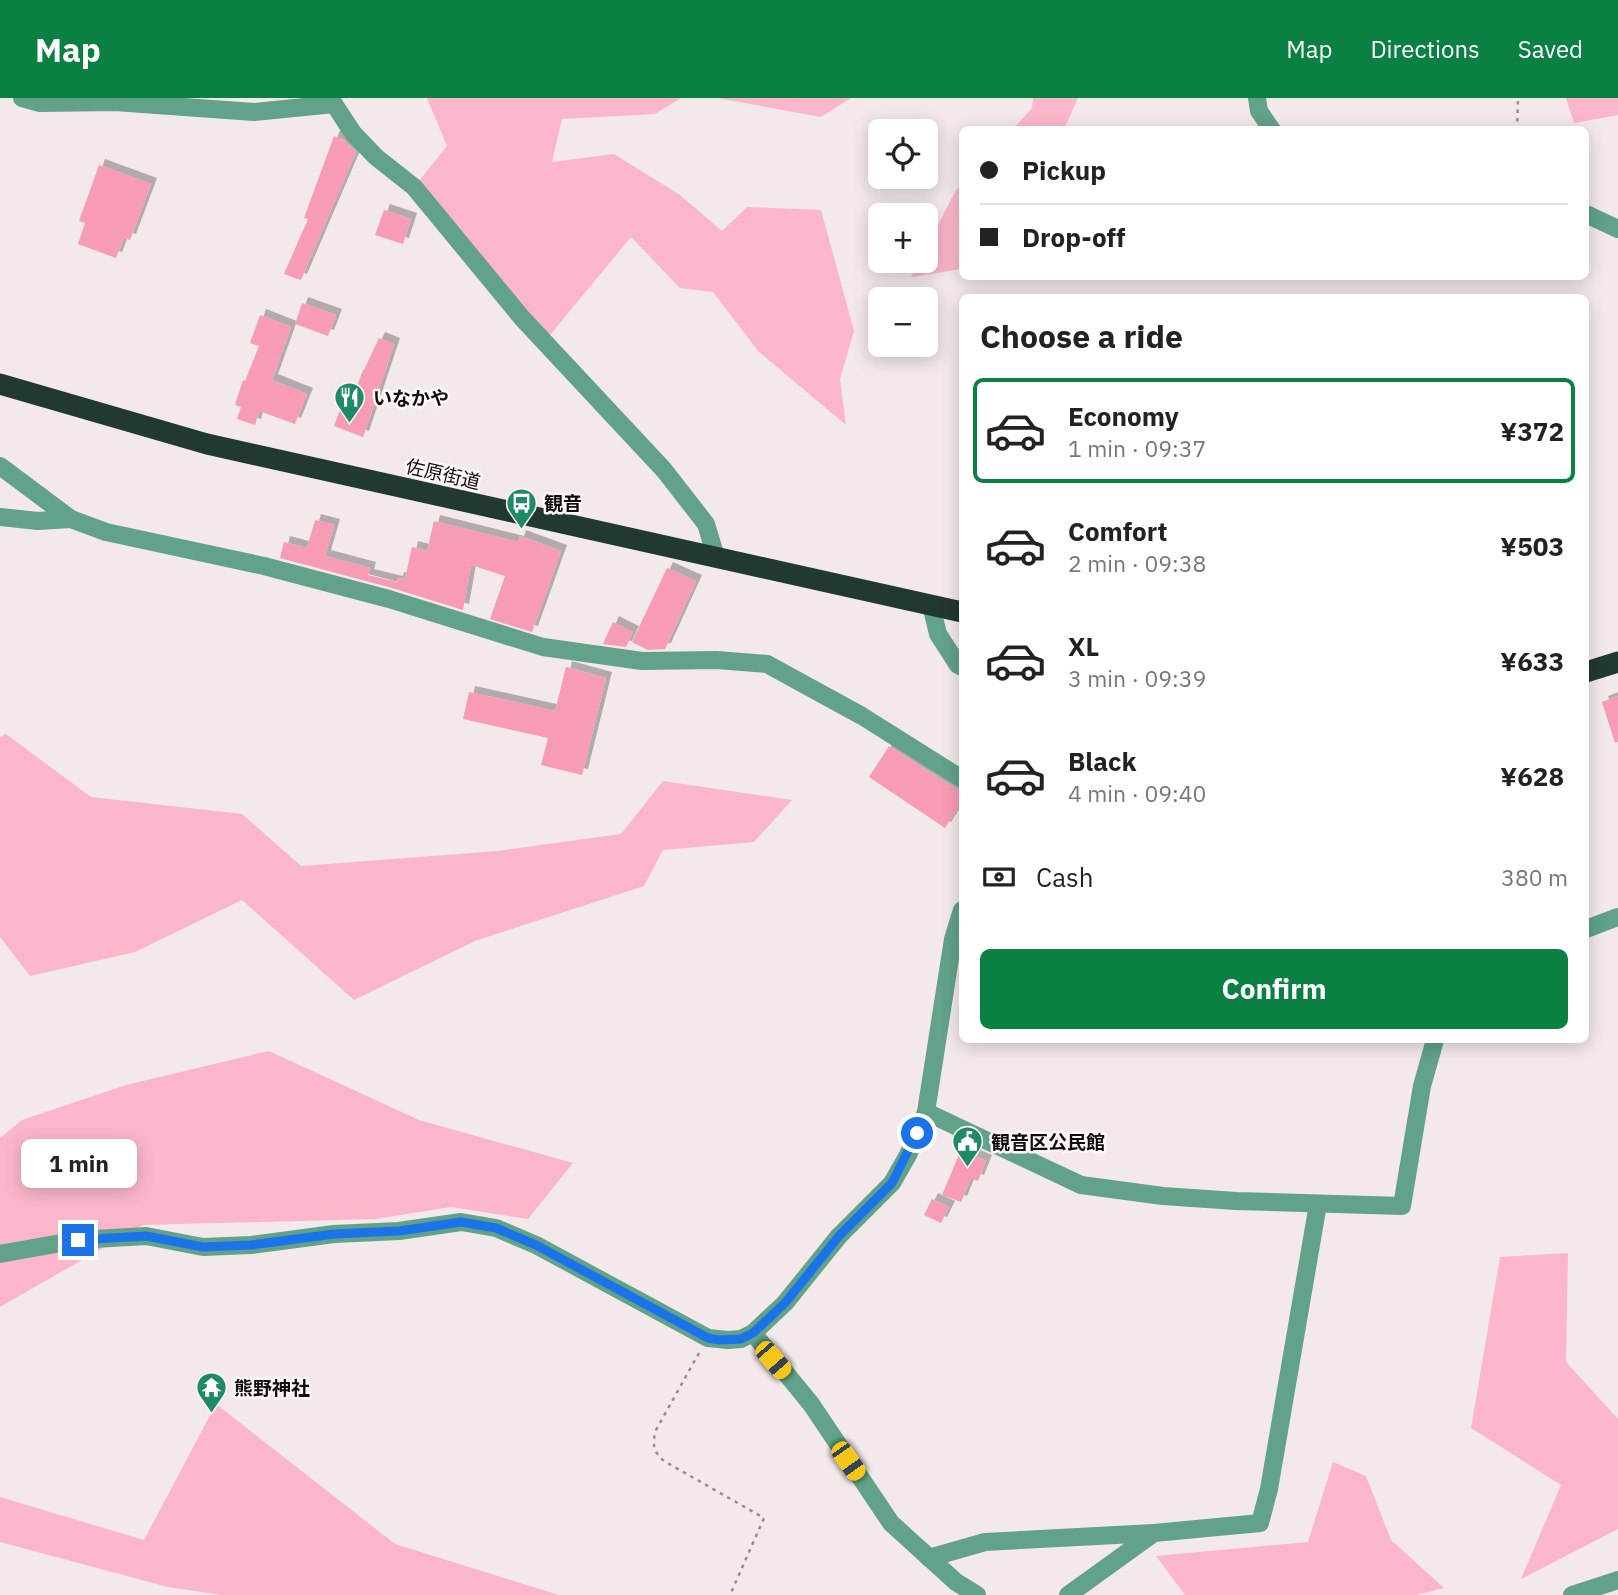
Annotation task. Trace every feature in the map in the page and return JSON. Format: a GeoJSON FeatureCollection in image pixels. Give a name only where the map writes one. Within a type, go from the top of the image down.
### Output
{"type":"FeatureCollection","features":[{"type":"Feature","properties":{"kind":"highway","name":"佐原街道"},"geometry":{"type":"LineString","coordinates":[[0,384],[207,444],[959,611]]}},
{"type":"Feature","properties":{"kind":"highway"},"geometry":{"type":"LineString","coordinates":[[1589,671],[1618,662]]}},
{"type":"Feature","properties":{"kind":"street"},"geometry":{"type":"LineString","coordinates":[[22,98],[40,103],[115,102],[254,112],[334,100],[352,133],[376,157],[414,187],[522,318],[664,470],[706,524],[716,557]]}},
{"type":"Feature","properties":{"kind":"street"},"geometry":{"type":"LineString","coordinates":[[1257,98],[1259,111],[1269,126]]}},
{"type":"Feature","properties":{"kind":"street"},"geometry":{"type":"LineString","coordinates":[[1589,215],[1618,229]]}},
{"type":"Feature","properties":{"kind":"street"},"geometry":{"type":"LineString","coordinates":[[0,466],[71,519],[106,532],[264,566],[389,599],[542,647],[642,661],[717,660],[767,664],[862,716],[959,777]]}},
{"type":"Feature","properties":{"kind":"street"},"geometry":{"type":"LineString","coordinates":[[0,517],[38,521],[71,519]]}},
{"type":"Feature","properties":{"kind":"street"},"geometry":{"type":"LineString","coordinates":[[932,606],[938,634],[959,666]]}},
{"type":"Feature","properties":{"kind":"street"},"geometry":{"type":"LineString","coordinates":[[1589,928],[1618,917]]}},
{"type":"Feature","properties":{"kind":"street"},"geometry":{"type":"LineString","coordinates":[[0,1254],[78,1240],[146,1236],[203,1247],[251,1245],[334,1234],[399,1231],[461,1222],[496,1228],[536,1245],[708,1338],[741,1339],[753,1333],[785,1303],[839,1236],[892,1183],[908,1155],[926,1112],[953,939],[959,920]]}},
{"type":"Feature","properties":{"kind":"street"},"geometry":{"type":"LineString","coordinates":[[926,1112],[1081,1185],[1163,1196],[1402,1206],[1422,1086],[1434,1043]]}},
{"type":"Feature","properties":{"kind":"street"},"geometry":{"type":"LineString","coordinates":[[929,1558],[985,1542],[1154,1533],[1260,1523],[1269,1489],[1318,1204]]}},
{"type":"Feature","properties":{"kind":"street"},"geometry":{"type":"LineString","coordinates":[[753,1333],[811,1404],[891,1523],[929,1558],[977,1595]]}},
{"type":"Feature","properties":{"kind":"street"},"geometry":{"type":"LineString","coordinates":[[1068,1595],[1154,1533]]}},
{"type":"Feature","properties":{"kind":"street"},"geometry":{"type":"LineString","coordinates":[[1572,1595],[1618,1580]]}},
{"type":"Feature","properties":{"kind":"path"},"geometry":{"type":"LineString","coordinates":[[1517,126],[1518,98]]}},
{"type":"Feature","properties":{"kind":"path"},"geometry":{"type":"LineString","coordinates":[[708,1338],[656,1430],[653,1442],[655,1453],[664,1461],[764,1518],[730,1595]]}},
{"type":"Feature","properties":{"kind":"shaded area"},"geometry":{"type":"Polygon","coordinates":[[[427,98],[681,98],[655,114],[562,119],[552,162],[614,154],[680,195],[722,231],[747,207],[821,210],[854,331],[840,379],[846,425],[759,352],[713,292],[680,288],[631,237],[545,341],[414,187],[447,146],[427,98]]]}},
{"type":"Feature","properties":{"kind":"shaded area"},"geometry":{"type":"Polygon","coordinates":[[[717,98],[851,98],[821,117],[717,98]]]}},
{"type":"Feature","properties":{"kind":"shaded area"},"geometry":{"type":"Polygon","coordinates":[[[1033,98],[1078,98],[1065,126],[1016,126],[1032,108],[1033,98]]]}},
{"type":"Feature","properties":{"kind":"shaded area"},"geometry":{"type":"Polygon","coordinates":[[[1566,98],[1618,98],[1618,115],[1574,123],[1566,98]]]}},
{"type":"Feature","properties":{"kind":"shaded area"},"geometry":{"type":"Polygon","coordinates":[[[959,187],[959,269],[938,273],[938,225],[959,187]]]}},
{"type":"Feature","properties":{"kind":"shaded area"},"geometry":{"type":"Polygon","coordinates":[[[913,273],[937,273],[911,277],[913,273]]]}},
{"type":"Feature","properties":{"kind":"shaded area"},"geometry":{"type":"Polygon","coordinates":[[[6,734],[91,797],[242,814],[301,866],[498,851],[621,834],[663,781],[792,800],[754,842],[663,850],[644,886],[475,941],[354,1000],[242,900],[135,952],[30,976],[0,937],[0,737],[6,734]]]}},
{"type":"Feature","properties":{"kind":"shaded area"},"geometry":{"type":"Polygon","coordinates":[[[269,1051],[419,1120],[573,1163],[528,1219],[451,1207],[375,1219],[143,1225],[0,1307],[0,1138],[22,1120],[126,1085],[269,1051]]]}},
{"type":"Feature","properties":{"kind":"shaded area"},"geometry":{"type":"Polygon","coordinates":[[[1568,1253],[1566,1362],[1618,1419],[1618,1529],[1521,1579],[1561,1485],[1471,1428],[1500,1257],[1568,1253]]]}},
{"type":"Feature","properties":{"kind":"shaded area"},"geometry":{"type":"Polygon","coordinates":[[[216,1404],[395,1544],[559,1595],[221,1595],[168,1587],[0,1542],[0,1497],[144,1540],[216,1404]]]}},
{"type":"Feature","properties":{"kind":"shaded area"},"geometry":{"type":"Polygon","coordinates":[[[1333,1462],[1366,1476],[1391,1540],[1444,1588],[1416,1595],[1185,1595],[1156,1556],[1308,1542],[1333,1462]]]}},
{"type":"Feature","properties":{"kind":"building"},"geometry":{"type":"Polygon","coordinates":[[[334,136],[345,141],[356,152],[301,280],[284,274],[308,219],[304,218],[334,136]]]}},
{"type":"Feature","properties":{"kind":"building"},"geometry":{"type":"Polygon","coordinates":[[[99,165],[151,184],[130,240],[124,238],[116,258],[78,244],[85,223],[79,221],[99,165]]]}},
{"type":"Feature","properties":{"kind":"building"},"geometry":{"type":"Polygon","coordinates":[[[384,210],[411,219],[403,244],[375,235],[384,210]]]}},
{"type":"Feature","properties":{"kind":"building"},"geometry":{"type":"Polygon","coordinates":[[[302,303],[336,315],[328,336],[295,324],[302,303]]]}},
{"type":"Feature","properties":{"kind":"building"},"geometry":{"type":"Polygon","coordinates":[[[260,315],[291,327],[272,380],[307,394],[295,424],[259,411],[255,425],[237,419],[241,407],[235,405],[259,346],[250,343],[260,315]]]}},
{"type":"Feature","properties":{"kind":"building"},"geometry":{"type":"Polygon","coordinates":[[[379,338],[394,344],[363,437],[334,426],[346,394],[353,397],[379,338]]]}},
{"type":"Feature","properties":{"kind":"building"},"geometry":{"type":"Polygon","coordinates":[[[315,520],[334,525],[325,556],[370,568],[368,575],[397,582],[398,578],[405,579],[412,547],[427,551],[434,521],[518,542],[520,536],[561,551],[532,632],[490,619],[505,576],[471,565],[463,610],[280,558],[284,542],[307,548],[315,520]]]}},
{"type":"Feature","properties":{"kind":"building"},"geometry":{"type":"Polygon","coordinates":[[[667,568],[696,581],[665,649],[648,650],[632,642],[667,568]]]}},
{"type":"Feature","properties":{"kind":"building"},"geometry":{"type":"Polygon","coordinates":[[[613,622],[633,632],[626,647],[603,644],[613,622]]]}},
{"type":"Feature","properties":{"kind":"building"},"geometry":{"type":"Polygon","coordinates":[[[566,667],[606,678],[582,775],[541,765],[548,738],[463,719],[469,692],[555,711],[566,667]]]}},
{"type":"Feature","properties":{"kind":"building"},"geometry":{"type":"Polygon","coordinates":[[[1618,696],[1618,742],[1615,743],[1602,702],[1618,696]]]}},
{"type":"Feature","properties":{"kind":"building"},"geometry":{"type":"Polygon","coordinates":[[[889,746],[959,790],[959,806],[945,828],[869,777],[889,746]]]}},
{"type":"Feature","properties":{"kind":"building","name":"観音区公民館"},"geometry":{"type":"Polygon","coordinates":[[[961,1150],[986,1161],[978,1181],[971,1178],[961,1202],[942,1195],[961,1150]]]}},
{"type":"Feature","properties":{"kind":"building"},"geometry":{"type":"Polygon","coordinates":[[[932,1199],[949,1207],[941,1223],[924,1215],[932,1199]]]}},
{"type":"Feature","properties":{"kind":"place","name":"いなかや"},"geometry":{"type":"Point","coordinates":[350,425]}},
{"type":"Feature","properties":{"kind":"place","name":"観音"},"geometry":{"type":"Point","coordinates":[521,530]}},
{"type":"Feature","properties":{"kind":"place","name":"観音区公民館"},"geometry":{"type":"Point","coordinates":[968,1169]}},
{"type":"Feature","properties":{"kind":"place","name":"熊野神社"},"geometry":{"type":"Point","coordinates":[211,1415]}},
{"type":"Feature","properties":{"kind":"route"},"geometry":{"type":"LineString","coordinates":[[78,1240],[146,1236],[203,1247],[251,1245],[334,1234],[399,1231],[461,1222],[496,1228],[536,1245],[708,1338],[741,1339],[753,1333],[785,1303],[839,1236],[892,1183],[917,1133]]}}]}
